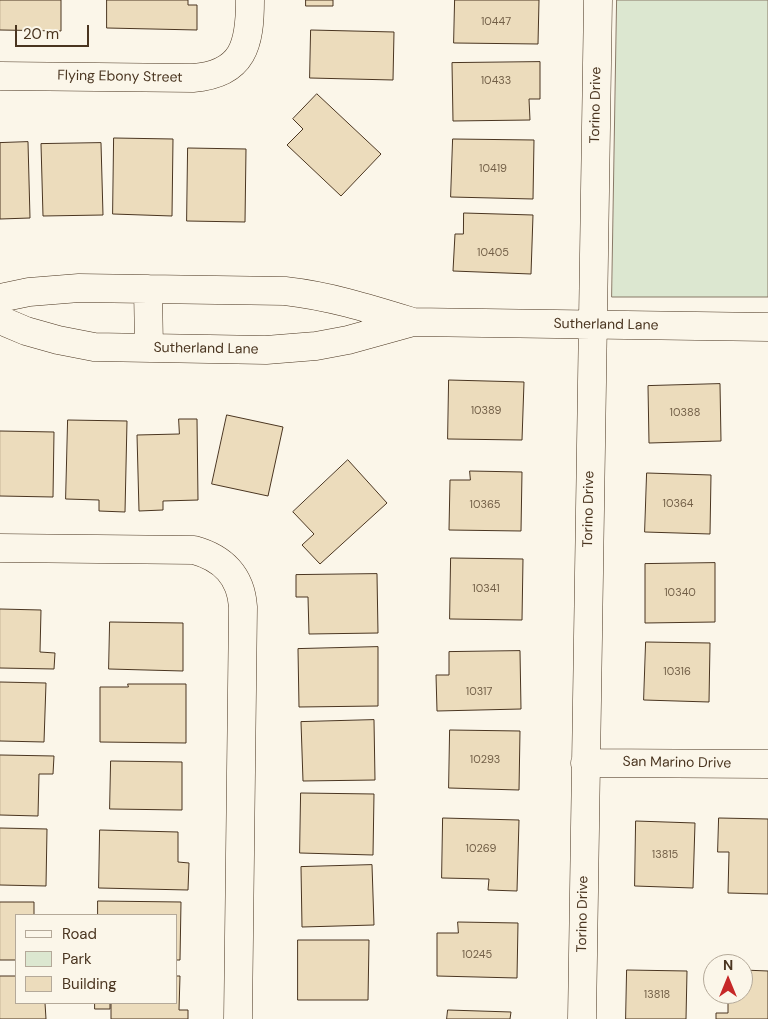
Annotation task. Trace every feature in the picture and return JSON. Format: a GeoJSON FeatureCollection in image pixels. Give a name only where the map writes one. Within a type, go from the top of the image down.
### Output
{"type":"FeatureCollection","features":[{"type":"Feature","properties":{"kind":"street","name":"Flying Ebony Street"},"geometry":{"type":"LineString","coordinates":[[0,76],[207,77],[219,72],[235,60],[244,48],[248,36],[250,0]]}},
{"type":"Feature","properties":{"kind":"street","name":"Torino Drive"},"geometry":{"type":"LineString","coordinates":[[582,1019],[598,0]]}},
{"type":"Feature","properties":{"kind":"street","name":"Sutherland Lane"},"geometry":{"type":"LineString","coordinates":[[0,298],[29,292],[79,288],[285,291],[308,293],[348,302],[413,322],[768,327]]}},
{"type":"Feature","properties":{"kind":"street"},"geometry":{"type":"LineString","coordinates":[[148,289],[149,348]]}},
{"type":"Feature","properties":{"kind":"street","name":"Sutherland Lane"},"geometry":{"type":"LineString","coordinates":[[0,320],[26,331],[70,343],[94,347],[290,349],[348,340],[413,322]]}},
{"type":"Feature","properties":{"kind":"street"},"geometry":{"type":"LineString","coordinates":[[0,548],[194,550],[219,560],[231,572],[238,584],[242,597],[243,617],[238,1019]]}},
{"type":"Feature","properties":{"kind":"street","name":"San Marino Drive"},"geometry":{"type":"LineString","coordinates":[[586,762],[768,764]]}},
{"type":"Feature","properties":{"kind":"green space"},"geometry":{"type":"Polygon","coordinates":[[[617,0],[768,0],[768,297],[612,297],[617,0]]]}},
{"type":"Feature","properties":{"kind":"building"},"geometry":{"type":"Polygon","coordinates":[[[0,0],[61,0],[61,31],[0,30],[0,0]]]}},
{"type":"Feature","properties":{"kind":"building"},"geometry":{"type":"Polygon","coordinates":[[[107,0],[188,0],[188,5],[197,5],[197,30],[107,28],[107,0]]]}},
{"type":"Feature","properties":{"kind":"building"},"geometry":{"type":"Polygon","coordinates":[[[306,0],[333,0],[333,6],[306,6],[306,0]]]}},
{"type":"Feature","properties":{"kind":"building"},"geometry":{"type":"Polygon","coordinates":[[[455,0],[539,0],[538,44],[454,43],[455,0]]]}},
{"type":"Feature","properties":{"kind":"building"},"geometry":{"type":"Polygon","coordinates":[[[311,30],[394,32],[393,80],[310,78],[311,30]]]}},
{"type":"Feature","properties":{"kind":"building"},"geometry":{"type":"Polygon","coordinates":[[[540,62],[540,99],[529,99],[530,120],[453,121],[452,63],[540,62]]]}},
{"type":"Feature","properties":{"kind":"building"},"geometry":{"type":"Polygon","coordinates":[[[317,94],[381,154],[341,196],[287,145],[303,129],[293,119],[317,94]]]}},
{"type":"Feature","properties":{"kind":"building"},"geometry":{"type":"Polygon","coordinates":[[[114,138],[173,139],[172,216],[113,214],[114,138]]]}},
{"type":"Feature","properties":{"kind":"building"},"geometry":{"type":"Polygon","coordinates":[[[453,139],[534,140],[533,199],[451,197],[453,139]]]}},
{"type":"Feature","properties":{"kind":"building"},"geometry":{"type":"Polygon","coordinates":[[[28,142],[30,218],[0,219],[0,143],[28,142]]]}},
{"type":"Feature","properties":{"kind":"building"},"geometry":{"type":"Polygon","coordinates":[[[101,143],[103,215],[43,216],[41,144],[101,143]]]}},
{"type":"Feature","properties":{"kind":"building"},"geometry":{"type":"Polygon","coordinates":[[[188,148],[246,149],[245,222],[187,221],[188,148]]]}},
{"type":"Feature","properties":{"kind":"building"},"geometry":{"type":"Polygon","coordinates":[[[464,213],[533,215],[531,274],[453,271],[455,234],[463,234],[464,213]]]}},
{"type":"Feature","properties":{"kind":"building"},"geometry":{"type":"Polygon","coordinates":[[[449,380],[524,382],[522,440],[448,439],[449,380]]]}},
{"type":"Feature","properties":{"kind":"building"},"geometry":{"type":"Polygon","coordinates":[[[720,384],[721,441],[649,443],[648,386],[720,384]]]}},
{"type":"Feature","properties":{"kind":"building"},"geometry":{"type":"Polygon","coordinates":[[[227,415],[283,427],[268,496],[212,484],[227,415]]]}},
{"type":"Feature","properties":{"kind":"building"},"geometry":{"type":"Polygon","coordinates":[[[179,419],[197,419],[198,500],[163,501],[163,510],[139,511],[137,435],[179,434],[179,419]]]}},
{"type":"Feature","properties":{"kind":"building"},"geometry":{"type":"Polygon","coordinates":[[[68,420],[127,421],[125,512],[99,511],[99,500],[66,499],[68,420]]]}},
{"type":"Feature","properties":{"kind":"building"},"geometry":{"type":"Polygon","coordinates":[[[0,431],[54,432],[53,497],[0,496],[0,431]]]}},
{"type":"Feature","properties":{"kind":"building"},"geometry":{"type":"Polygon","coordinates":[[[348,460],[387,503],[320,564],[302,545],[314,534],[293,512],[348,460]]]}},
{"type":"Feature","properties":{"kind":"building"},"geometry":{"type":"Polygon","coordinates":[[[470,471],[522,472],[521,531],[449,530],[450,480],[470,480],[470,471]]]}},
{"type":"Feature","properties":{"kind":"building"},"geometry":{"type":"Polygon","coordinates":[[[647,473],[711,475],[710,534],[645,532],[647,473]]]}},
{"type":"Feature","properties":{"kind":"building"},"geometry":{"type":"Polygon","coordinates":[[[451,558],[523,559],[522,620],[450,619],[451,558]]]}},
{"type":"Feature","properties":{"kind":"building"},"geometry":{"type":"Polygon","coordinates":[[[715,563],[715,622],[645,623],[645,564],[715,563]]]}},
{"type":"Feature","properties":{"kind":"building"},"geometry":{"type":"Polygon","coordinates":[[[377,574],[378,633],[309,634],[308,597],[296,597],[296,575],[377,574]]]}},
{"type":"Feature","properties":{"kind":"building"},"geometry":{"type":"Polygon","coordinates":[[[0,609],[41,610],[40,652],[55,653],[54,669],[0,668],[0,609]]]}},
{"type":"Feature","properties":{"kind":"building"},"geometry":{"type":"Polygon","coordinates":[[[110,622],[183,623],[183,671],[109,669],[110,622]]]}},
{"type":"Feature","properties":{"kind":"building"},"geometry":{"type":"Polygon","coordinates":[[[646,642],[710,643],[709,702],[644,700],[646,642]]]}},
{"type":"Feature","properties":{"kind":"building"},"geometry":{"type":"Polygon","coordinates":[[[378,647],[378,706],[299,707],[298,649],[378,647]]]}},
{"type":"Feature","properties":{"kind":"building"},"geometry":{"type":"Polygon","coordinates":[[[520,651],[521,709],[437,711],[436,675],[449,675],[449,652],[520,651]]]}},
{"type":"Feature","properties":{"kind":"building"},"geometry":{"type":"Polygon","coordinates":[[[0,682],[46,683],[44,742],[0,741],[0,682]]]}},
{"type":"Feature","properties":{"kind":"building"},"geometry":{"type":"Polygon","coordinates":[[[128,684],[186,684],[186,743],[100,742],[100,687],[128,687],[128,684]]]}},
{"type":"Feature","properties":{"kind":"building"},"geometry":{"type":"Polygon","coordinates":[[[374,720],[375,780],[303,781],[301,722],[374,720]]]}},
{"type":"Feature","properties":{"kind":"building"},"geometry":{"type":"Polygon","coordinates":[[[450,730],[520,731],[519,790],[449,788],[450,730]]]}},
{"type":"Feature","properties":{"kind":"building"},"geometry":{"type":"Polygon","coordinates":[[[0,755],[54,756],[53,774],[39,774],[38,816],[0,815],[0,755]]]}},
{"type":"Feature","properties":{"kind":"building"},"geometry":{"type":"Polygon","coordinates":[[[111,761],[182,762],[182,810],[110,809],[111,761]]]}},
{"type":"Feature","properties":{"kind":"building"},"geometry":{"type":"Polygon","coordinates":[[[301,793],[374,794],[373,855],[300,853],[301,793]]]}},
{"type":"Feature","properties":{"kind":"building"},"geometry":{"type":"Polygon","coordinates":[[[443,818],[519,820],[517,891],[488,890],[489,879],[442,878],[443,818]]]}},
{"type":"Feature","properties":{"kind":"building"},"geometry":{"type":"Polygon","coordinates":[[[719,818],[768,819],[768,894],[728,893],[729,852],[718,852],[719,818]]]}},
{"type":"Feature","properties":{"kind":"building"},"geometry":{"type":"Polygon","coordinates":[[[636,821],[695,823],[693,888],[635,886],[636,821]]]}},
{"type":"Feature","properties":{"kind":"building"},"geometry":{"type":"Polygon","coordinates":[[[0,828],[47,829],[46,886],[0,885],[0,828]]]}},
{"type":"Feature","properties":{"kind":"building"},"geometry":{"type":"Polygon","coordinates":[[[100,830],[178,832],[178,862],[189,863],[188,890],[99,888],[100,830]]]}},
{"type":"Feature","properties":{"kind":"building"},"geometry":{"type":"Polygon","coordinates":[[[372,865],[374,925],[302,927],[301,867],[372,865]]]}},
{"type":"Feature","properties":{"kind":"building"},"geometry":{"type":"Polygon","coordinates":[[[98,901],[181,902],[180,960],[178,960],[178,914],[98,914],[98,901]]]}},
{"type":"Feature","properties":{"kind":"building"},"geometry":{"type":"Polygon","coordinates":[[[0,902],[34,902],[34,914],[15,914],[15,960],[0,960],[0,902]]]}},
{"type":"Feature","properties":{"kind":"building"},"geometry":{"type":"Polygon","coordinates":[[[458,922],[518,923],[517,978],[437,976],[437,933],[458,933],[458,922]]]}},
{"type":"Feature","properties":{"kind":"building"},"geometry":{"type":"Polygon","coordinates":[[[298,940],[369,940],[368,1000],[298,1000],[298,940]]]}},
{"type":"Feature","properties":{"kind":"building"},"geometry":{"type":"Polygon","coordinates":[[[627,970],[687,971],[686,1019],[626,1019],[627,970]]]}},
{"type":"Feature","properties":{"kind":"building"},"geometry":{"type":"Polygon","coordinates":[[[753,970],[768,971],[768,1019],[716,1019],[716,1013],[728,1013],[728,1004],[753,1004],[753,970]]]}},
{"type":"Feature","properties":{"kind":"building"},"geometry":{"type":"Polygon","coordinates":[[[0,976],[15,976],[15,1004],[45,1004],[46,1019],[0,1019],[0,976]]]}},
{"type":"Feature","properties":{"kind":"building"},"geometry":{"type":"Polygon","coordinates":[[[178,976],[180,976],[179,1010],[188,1010],[188,1019],[111,1019],[111,1004],[178,1004],[178,976]]]}},
{"type":"Feature","properties":{"kind":"building"},"geometry":{"type":"Polygon","coordinates":[[[95,1004],[110,1004],[110,1009],[95,1009],[95,1004]]]}},
{"type":"Feature","properties":{"kind":"building"},"geometry":{"type":"Polygon","coordinates":[[[448,1010],[511,1012],[510,1019],[447,1019],[448,1010]]]}}]}
